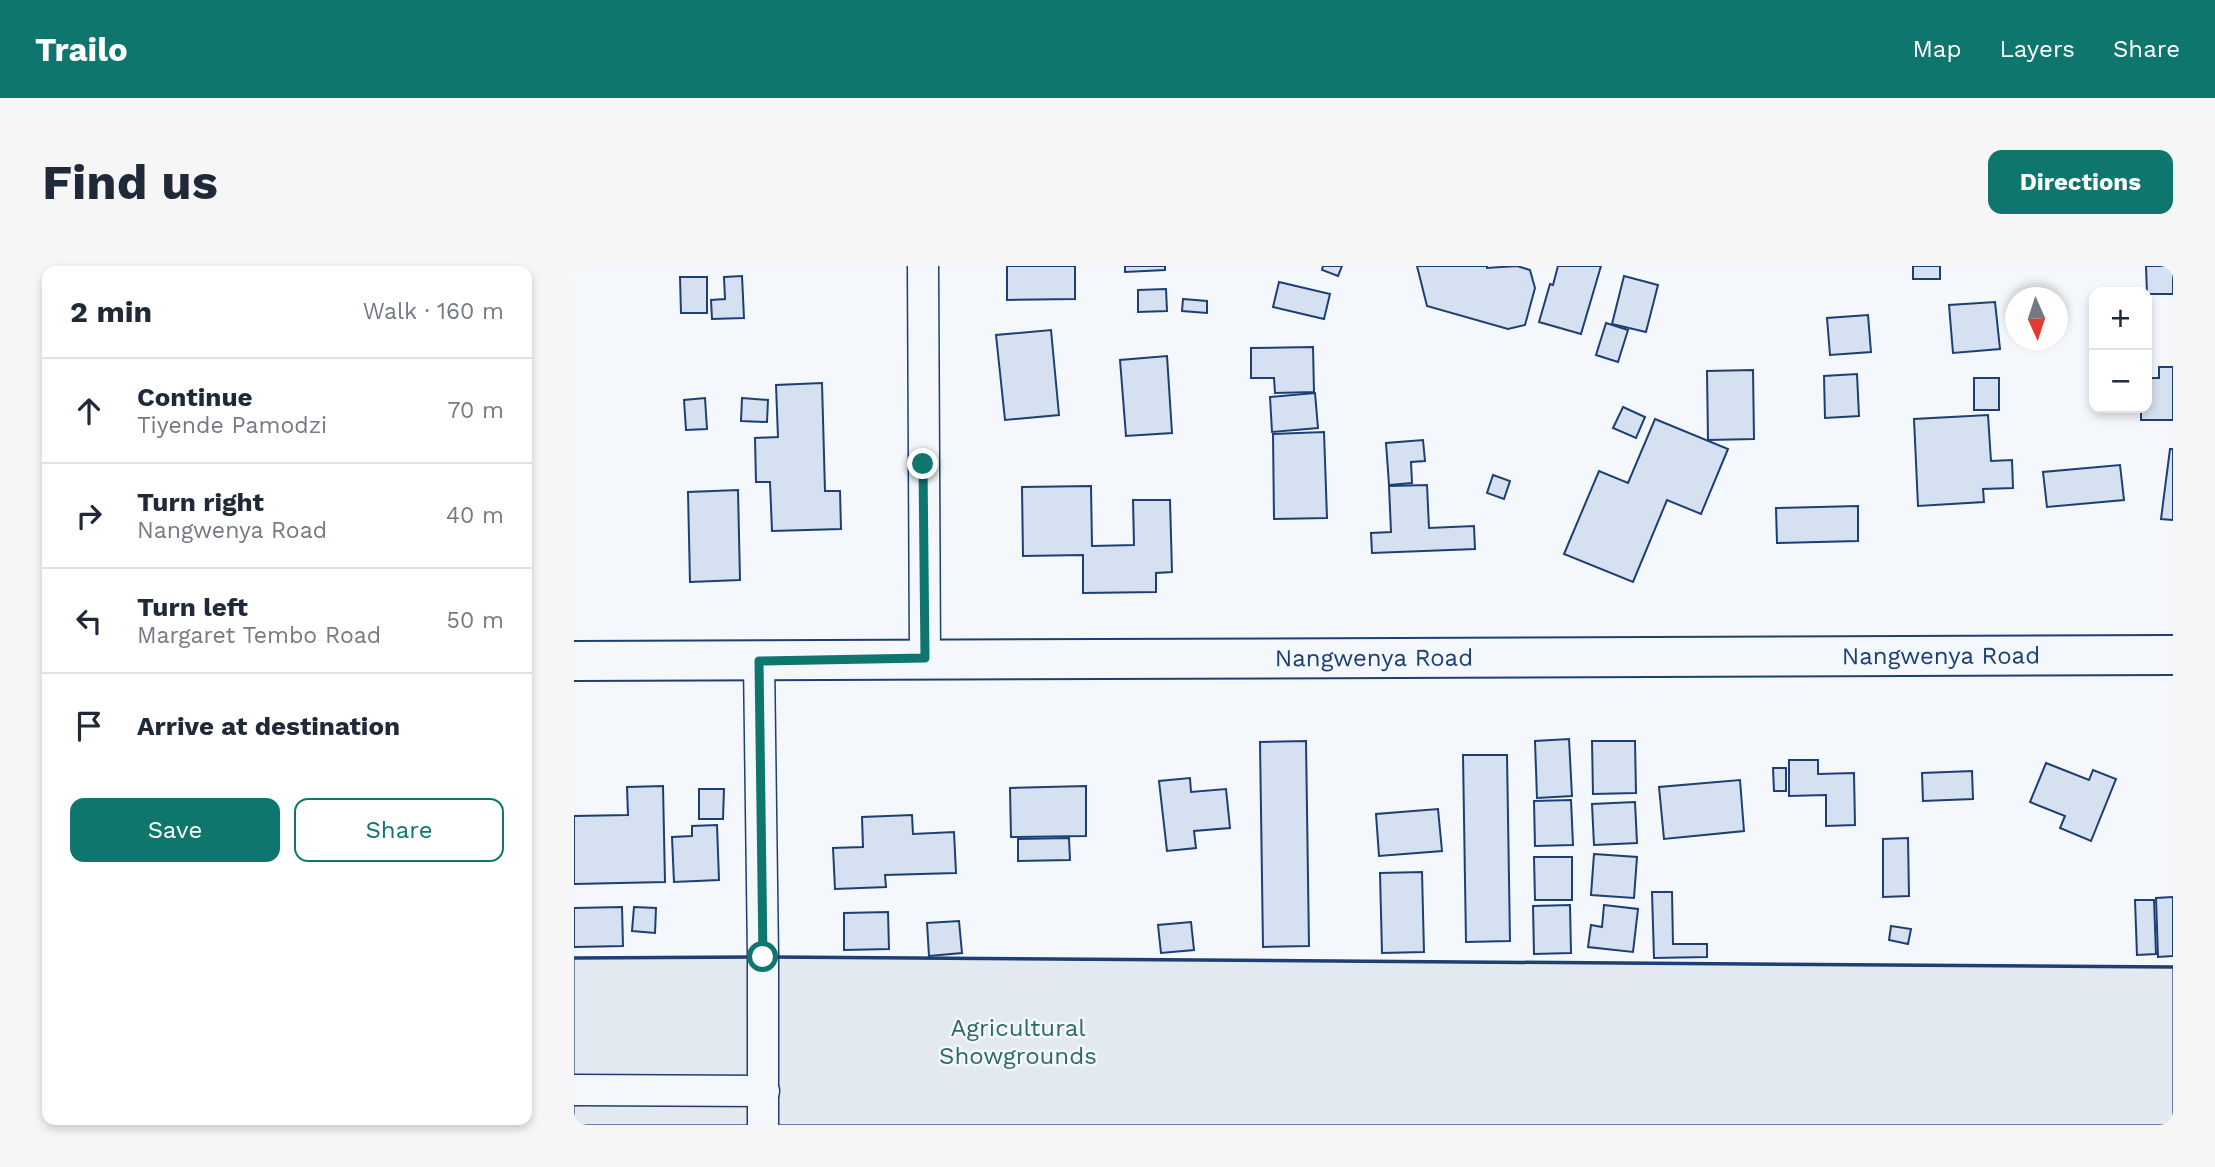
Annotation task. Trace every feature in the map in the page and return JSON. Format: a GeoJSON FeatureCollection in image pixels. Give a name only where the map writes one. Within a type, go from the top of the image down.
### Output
{"type":"FeatureCollection","features":[{"type":"Feature","properties":{"kind":"main road","name":"Nangwenya Road"},"geometry":{"type":"LineString","coordinates":[[574,661],[2173,655]]}},
{"type":"Feature","properties":{"kind":"street"},"geometry":{"type":"LineString","coordinates":[[923,266],[925,658]]}},
{"type":"Feature","properties":{"kind":"street"},"geometry":{"type":"LineString","coordinates":[[759,661],[763,1125]]}},
{"type":"Feature","properties":{"kind":"street"},"geometry":{"type":"LineString","coordinates":[[574,1090],[764,1091]]}},
{"type":"Feature","properties":{"kind":"green space","name":"Agricultural Showgrounds"},"geometry":{"type":"Polygon","coordinates":[[[574,958],[2173,967],[2173,1125],[574,1125],[574,958]]]}},
{"type":"Feature","properties":{"kind":"building"},"geometry":{"type":"Polygon","coordinates":[[[1007,266],[1075,266],[1075,299],[1007,300],[1007,266]]]}},
{"type":"Feature","properties":{"kind":"building"},"geometry":{"type":"Polygon","coordinates":[[[1125,266],[1165,266],[1165,270],[1125,272],[1125,266]]]}},
{"type":"Feature","properties":{"kind":"building"},"geometry":{"type":"Polygon","coordinates":[[[1323,266],[1342,266],[1338,276],[1322,270],[1323,266]]]}},
{"type":"Feature","properties":{"kind":"building"},"geometry":{"type":"Polygon","coordinates":[[[1417,266],[1517,266],[1530,270],[1535,288],[1525,325],[1508,329],[1427,306],[1417,266]]]}},
{"type":"Feature","properties":{"kind":"building"},"geometry":{"type":"Polygon","coordinates":[[[1558,266],[1601,266],[1581,334],[1539,322],[1558,266]]]}},
{"type":"Feature","properties":{"kind":"building"},"geometry":{"type":"Polygon","coordinates":[[[1913,266],[1940,266],[1940,279],[1913,279],[1913,266]]]}},
{"type":"Feature","properties":{"kind":"building"},"geometry":{"type":"Polygon","coordinates":[[[2146,266],[2173,266],[2173,294],[2152,294],[2152,287],[2147,287],[2146,266]]]}},
{"type":"Feature","properties":{"kind":"building"},"geometry":{"type":"Polygon","coordinates":[[[742,276],[744,318],[712,319],[711,300],[725,299],[724,277],[742,276]]]}},
{"type":"Feature","properties":{"kind":"building"},"geometry":{"type":"Polygon","coordinates":[[[1624,276],[1658,285],[1646,332],[1612,324],[1624,276]]]}},
{"type":"Feature","properties":{"kind":"building"},"geometry":{"type":"Polygon","coordinates":[[[680,277],[707,277],[707,313],[681,313],[680,277]]]}},
{"type":"Feature","properties":{"kind":"building"},"geometry":{"type":"Polygon","coordinates":[[[1279,282],[1330,294],[1324,319],[1273,307],[1279,282]]]}},
{"type":"Feature","properties":{"kind":"building"},"geometry":{"type":"Polygon","coordinates":[[[1166,289],[1167,311],[1138,312],[1138,290],[1166,289]]]}},
{"type":"Feature","properties":{"kind":"building"},"geometry":{"type":"Polygon","coordinates":[[[1183,299],[1207,301],[1207,313],[1182,311],[1183,299]]]}},
{"type":"Feature","properties":{"kind":"building"},"geometry":{"type":"Polygon","coordinates":[[[1995,302],[2000,349],[1953,353],[1949,305],[1995,302]]]}},
{"type":"Feature","properties":{"kind":"building"},"geometry":{"type":"Polygon","coordinates":[[[1868,315],[1871,352],[1830,355],[1827,318],[1868,315]]]}},
{"type":"Feature","properties":{"kind":"building"},"geometry":{"type":"Polygon","coordinates":[[[1606,323],[1628,330],[1618,362],[1596,355],[1606,323]]]}},
{"type":"Feature","properties":{"kind":"building"},"geometry":{"type":"Polygon","coordinates":[[[1051,330],[1059,415],[1005,420],[996,335],[1051,330]]]}},
{"type":"Feature","properties":{"kind":"building"},"geometry":{"type":"Polygon","coordinates":[[[1313,347],[1314,392],[1275,393],[1274,378],[1251,378],[1251,348],[1313,347]]]}},
{"type":"Feature","properties":{"kind":"building"},"geometry":{"type":"Polygon","coordinates":[[[1167,356],[1172,433],[1126,436],[1120,360],[1167,356]]]}},
{"type":"Feature","properties":{"kind":"building"},"geometry":{"type":"Polygon","coordinates":[[[2159,367],[2173,367],[2173,420],[2141,420],[2141,413],[2152,413],[2152,378],[2159,378],[2159,367]]]}},
{"type":"Feature","properties":{"kind":"building"},"geometry":{"type":"Polygon","coordinates":[[[1753,370],[1754,439],[1708,440],[1707,371],[1753,370]]]}},
{"type":"Feature","properties":{"kind":"building"},"geometry":{"type":"Polygon","coordinates":[[[1857,374],[1859,416],[1825,418],[1824,376],[1857,374]]]}},
{"type":"Feature","properties":{"kind":"building"},"geometry":{"type":"Polygon","coordinates":[[[1974,378],[1999,378],[1999,410],[1974,410],[1974,378]]]}},
{"type":"Feature","properties":{"kind":"building"},"geometry":{"type":"Polygon","coordinates":[[[822,383],[825,491],[840,491],[841,529],[772,531],[770,482],[756,482],[755,438],[778,437],[776,385],[822,383]]]}},
{"type":"Feature","properties":{"kind":"building"},"geometry":{"type":"Polygon","coordinates":[[[1315,393],[1318,428],[1272,432],[1270,397],[1315,393]]]}},
{"type":"Feature","properties":{"kind":"building"},"geometry":{"type":"Polygon","coordinates":[[[705,398],[707,429],[686,430],[684,400],[705,398]]]}},
{"type":"Feature","properties":{"kind":"building"},"geometry":{"type":"Polygon","coordinates":[[[742,398],[768,400],[767,422],[741,421],[742,398]]]}},
{"type":"Feature","properties":{"kind":"building"},"geometry":{"type":"Polygon","coordinates":[[[1623,407],[1645,417],[1636,438],[1613,428],[1623,407]]]}},
{"type":"Feature","properties":{"kind":"building"},"geometry":{"type":"Polygon","coordinates":[[[1988,415],[1991,461],[2012,460],[2013,488],[1983,489],[1984,502],[1918,506],[1914,419],[1988,415]]]}},
{"type":"Feature","properties":{"kind":"building"},"geometry":{"type":"Polygon","coordinates":[[[1655,419],[1728,449],[1701,514],[1667,500],[1633,582],[1564,554],[1599,471],[1628,483],[1655,419]]]}},
{"type":"Feature","properties":{"kind":"building"},"geometry":{"type":"Polygon","coordinates":[[[1324,432],[1327,518],[1274,519],[1273,434],[1324,432]]]}},
{"type":"Feature","properties":{"kind":"building"},"geometry":{"type":"Polygon","coordinates":[[[1423,440],[1425,461],[1411,462],[1412,483],[1389,485],[1386,443],[1423,440]]]}},
{"type":"Feature","properties":{"kind":"building"},"geometry":{"type":"Polygon","coordinates":[[[2170,449],[2173,449],[2173,520],[2161,519],[2170,449]]]}},
{"type":"Feature","properties":{"kind":"building"},"geometry":{"type":"Polygon","coordinates":[[[2120,465],[2124,500],[2047,507],[2043,472],[2120,465]]]}},
{"type":"Feature","properties":{"kind":"building"},"geometry":{"type":"Polygon","coordinates":[[[1493,475],[1510,481],[1504,499],[1487,493],[1493,475]]]}},
{"type":"Feature","properties":{"kind":"building"},"geometry":{"type":"Polygon","coordinates":[[[1427,485],[1429,528],[1474,526],[1475,549],[1372,553],[1371,533],[1391,532],[1389,486],[1427,485]]]}},
{"type":"Feature","properties":{"kind":"building"},"geometry":{"type":"Polygon","coordinates":[[[1091,486],[1092,546],[1134,545],[1133,500],[1170,500],[1172,572],[1156,573],[1156,592],[1083,593],[1083,555],[1023,556],[1022,487],[1091,486]]]}},
{"type":"Feature","properties":{"kind":"building"},"geometry":{"type":"Polygon","coordinates":[[[738,490],[740,580],[690,582],[688,492],[738,490]]]}},
{"type":"Feature","properties":{"kind":"building"},"geometry":{"type":"Polygon","coordinates":[[[1858,506],[1858,541],[1777,543],[1776,508],[1858,506]]]}},
{"type":"Feature","properties":{"kind":"building"},"geometry":{"type":"Polygon","coordinates":[[[1569,739],[1572,796],[1537,798],[1535,741],[1569,739]]]}},
{"type":"Feature","properties":{"kind":"building"},"geometry":{"type":"Polygon","coordinates":[[[1306,741],[1309,946],[1263,947],[1260,742],[1306,741]]]}},
{"type":"Feature","properties":{"kind":"building"},"geometry":{"type":"Polygon","coordinates":[[[1592,741],[1635,741],[1636,793],[1593,794],[1592,741]]]}},
{"type":"Feature","properties":{"kind":"building"},"geometry":{"type":"Polygon","coordinates":[[[1463,755],[1507,755],[1510,941],[1466,942],[1463,755]]]}},
{"type":"Feature","properties":{"kind":"building"},"geometry":{"type":"Polygon","coordinates":[[[1789,760],[1818,760],[1818,774],[1854,773],[1855,825],[1826,826],[1826,795],[1789,796],[1789,760]]]}},
{"type":"Feature","properties":{"kind":"building"},"geometry":{"type":"Polygon","coordinates":[[[2046,763],[2089,780],[2093,770],[2116,779],[2091,841],[2060,828],[2065,816],[2030,802],[2046,763]]]}},
{"type":"Feature","properties":{"kind":"building"},"geometry":{"type":"Polygon","coordinates":[[[1773,768],[1786,768],[1786,791],[1774,791],[1773,768]]]}},
{"type":"Feature","properties":{"kind":"building"},"geometry":{"type":"Polygon","coordinates":[[[1972,771],[1973,799],[1923,801],[1922,773],[1972,771]]]}},
{"type":"Feature","properties":{"kind":"building"},"geometry":{"type":"Polygon","coordinates":[[[1190,778],[1191,792],[1226,789],[1230,828],[1194,831],[1196,848],[1167,851],[1159,781],[1190,778]]]}},
{"type":"Feature","properties":{"kind":"building"},"geometry":{"type":"Polygon","coordinates":[[[1740,780],[1744,831],[1664,839],[1659,787],[1740,780]]]}},
{"type":"Feature","properties":{"kind":"building"},"geometry":{"type":"Polygon","coordinates":[[[663,786],[665,882],[574,884],[574,816],[628,815],[627,787],[663,786]]]}},
{"type":"Feature","properties":{"kind":"building"},"geometry":{"type":"Polygon","coordinates":[[[1086,786],[1086,836],[1011,837],[1010,788],[1086,786]]]}},
{"type":"Feature","properties":{"kind":"building"},"geometry":{"type":"Polygon","coordinates":[[[699,789],[724,789],[723,819],[699,819],[699,789]]]}},
{"type":"Feature","properties":{"kind":"building"},"geometry":{"type":"Polygon","coordinates":[[[1571,800],[1573,845],[1535,846],[1534,801],[1571,800]]]}},
{"type":"Feature","properties":{"kind":"building"},"geometry":{"type":"Polygon","coordinates":[[[1635,802],[1637,843],[1594,845],[1592,804],[1635,802]]]}},
{"type":"Feature","properties":{"kind":"building"},"geometry":{"type":"Polygon","coordinates":[[[1438,809],[1442,851],[1379,856],[1376,814],[1438,809]]]}},
{"type":"Feature","properties":{"kind":"building"},"geometry":{"type":"Polygon","coordinates":[[[912,815],[913,834],[954,832],[956,873],[885,875],[886,887],[835,889],[833,848],[863,847],[862,817],[912,815]]]}},
{"type":"Feature","properties":{"kind":"building"},"geometry":{"type":"Polygon","coordinates":[[[717,825],[719,880],[674,882],[672,837],[692,836],[692,826],[717,825]]]}},
{"type":"Feature","properties":{"kind":"building"},"geometry":{"type":"Polygon","coordinates":[[[1069,838],[1070,860],[1018,861],[1018,839],[1069,838]]]}},
{"type":"Feature","properties":{"kind":"building"},"geometry":{"type":"Polygon","coordinates":[[[1908,838],[1909,896],[1883,897],[1883,839],[1908,838]]]}},
{"type":"Feature","properties":{"kind":"building"},"geometry":{"type":"Polygon","coordinates":[[[1594,854],[1637,857],[1634,898],[1591,895],[1594,854]]]}},
{"type":"Feature","properties":{"kind":"building"},"geometry":{"type":"Polygon","coordinates":[[[1534,857],[1572,857],[1572,900],[1535,900],[1534,857]]]}},
{"type":"Feature","properties":{"kind":"building"},"geometry":{"type":"Polygon","coordinates":[[[1422,872],[1424,952],[1382,953],[1380,873],[1422,872]]]}},
{"type":"Feature","properties":{"kind":"building"},"geometry":{"type":"Polygon","coordinates":[[[1652,892],[1672,892],[1673,944],[1707,944],[1707,957],[1654,958],[1652,892]]]}},
{"type":"Feature","properties":{"kind":"building"},"geometry":{"type":"Polygon","coordinates":[[[2173,897],[2173,956],[2158,957],[2156,898],[2173,897]]]}},
{"type":"Feature","properties":{"kind":"building"},"geometry":{"type":"Polygon","coordinates":[[[2135,900],[2154,900],[2156,954],[2137,955],[2135,900]]]}},
{"type":"Feature","properties":{"kind":"building"},"geometry":{"type":"Polygon","coordinates":[[[1570,905],[1571,953],[1534,954],[1533,906],[1570,905]]]}},
{"type":"Feature","properties":{"kind":"building"},"geometry":{"type":"Polygon","coordinates":[[[1604,905],[1638,909],[1633,952],[1588,947],[1591,925],[1602,927],[1604,905]]]}},
{"type":"Feature","properties":{"kind":"building"},"geometry":{"type":"Polygon","coordinates":[[[622,907],[623,946],[574,947],[574,908],[622,907]]]}},
{"type":"Feature","properties":{"kind":"building"},"geometry":{"type":"Polygon","coordinates":[[[634,907],[656,908],[655,933],[632,931],[634,907]]]}},
{"type":"Feature","properties":{"kind":"building"},"geometry":{"type":"Polygon","coordinates":[[[888,912],[889,949],[844,950],[844,913],[888,912]]]}},
{"type":"Feature","properties":{"kind":"building"},"geometry":{"type":"Polygon","coordinates":[[[959,921],[962,953],[929,956],[927,923],[959,921]]]}},
{"type":"Feature","properties":{"kind":"building"},"geometry":{"type":"Polygon","coordinates":[[[1191,922],[1194,950],[1161,953],[1158,925],[1191,922]]]}},
{"type":"Feature","properties":{"kind":"building"},"geometry":{"type":"Polygon","coordinates":[[[1891,926],[1911,929],[1908,944],[1889,940],[1891,926]]]}},
{"type":"Feature","properties":{"kind":"wall"},"geometry":{"type":"LineString","coordinates":[[574,958],[752,957]]}},
{"type":"Feature","properties":{"kind":"wall"},"geometry":{"type":"LineString","coordinates":[[773,957],[2173,967]]}},
{"type":"Feature","properties":{"kind":"route"},"geometry":{"type":"LineString","coordinates":[[763,957],[759,661],[925,658],[923,464]]}}]}
